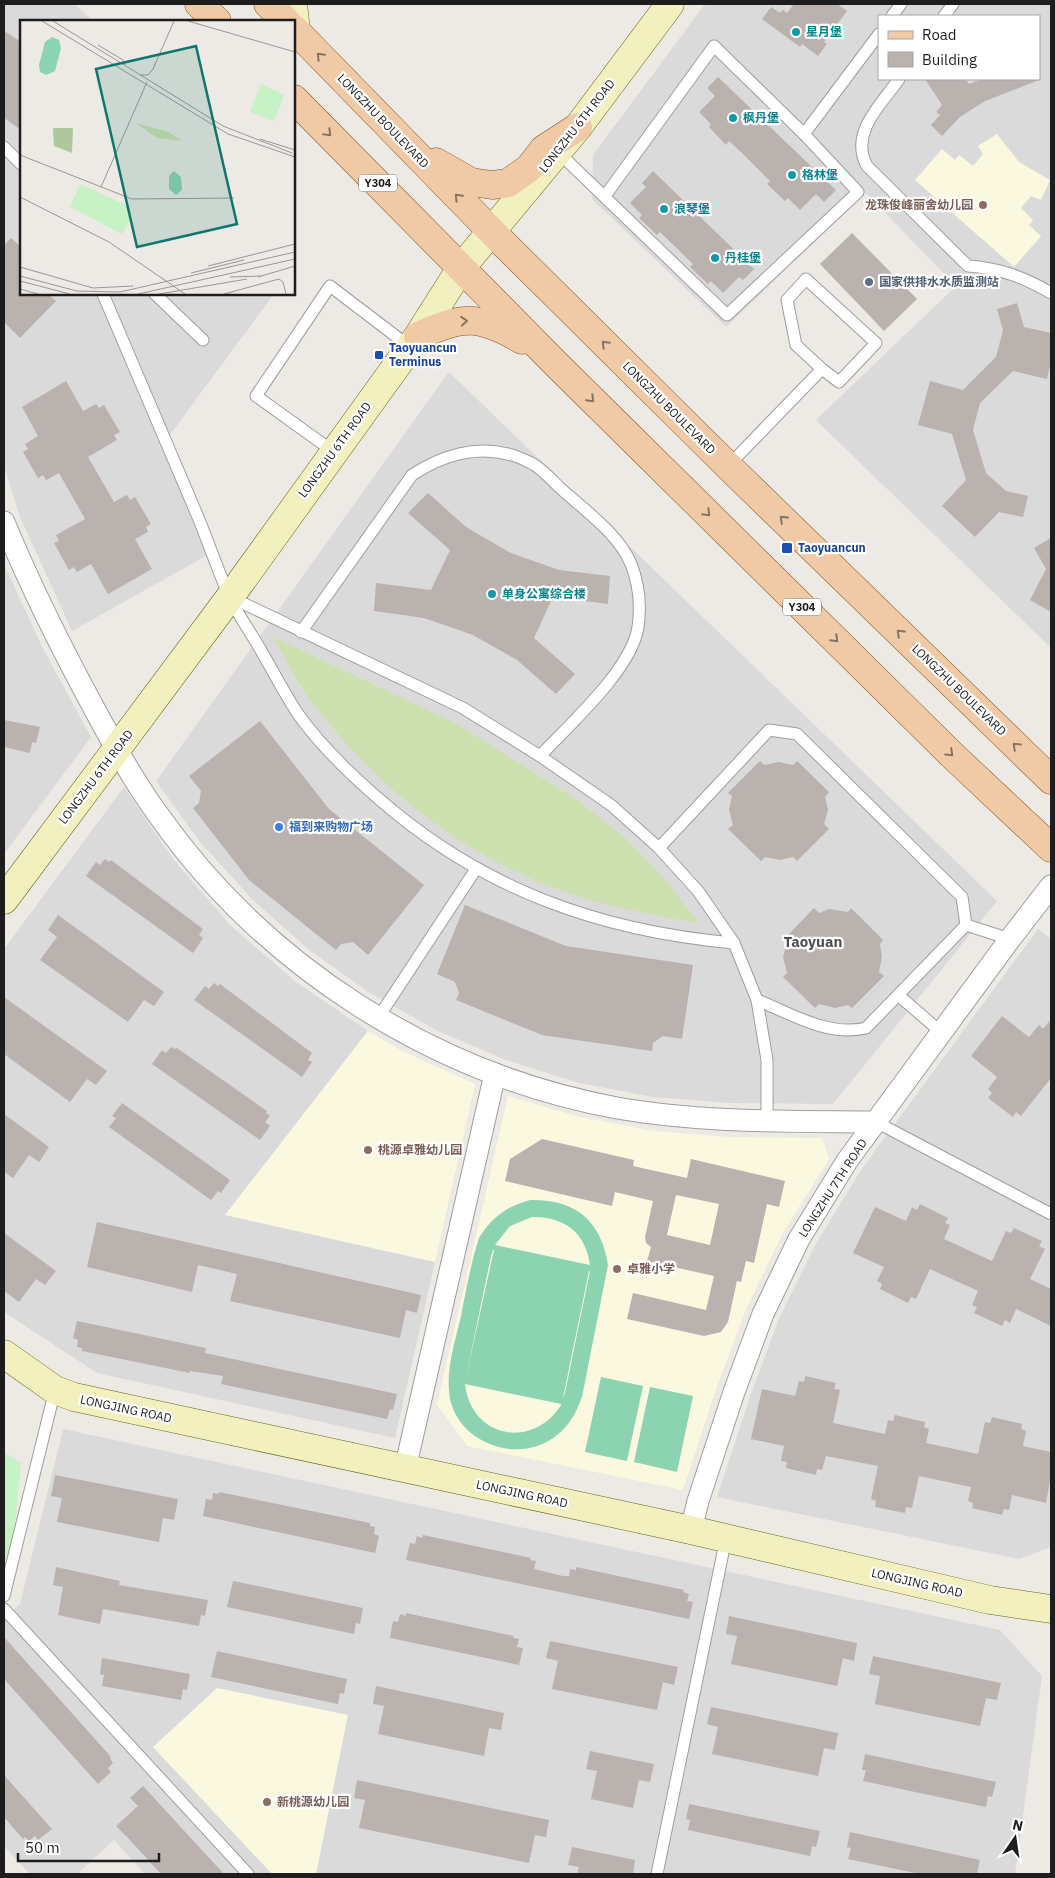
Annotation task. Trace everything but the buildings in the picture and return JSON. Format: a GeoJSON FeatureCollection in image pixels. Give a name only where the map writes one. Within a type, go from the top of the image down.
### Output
{"type":"FeatureCollection","features":[{"type":"Feature","properties":{"kind":"main road"},"geometry":{"type":"LineString","coordinates":[[199,4],[216,20]]}},
{"type":"Feature","properties":{"kind":"main road","name":"LONGZHU BOULEVARD"},"geometry":{"type":"LineString","coordinates":[[268,4],[285,20]]}},
{"type":"Feature","properties":{"kind":"main road","name":"LONGZHU BOULEVARD"},"geometry":{"type":"LineString","coordinates":[[295,30],[492,232],[728,466],[1051,780]]}},
{"type":"Feature","properties":{"kind":"main road","name":"Y304"},"geometry":{"type":"LineString","coordinates":[[295,100],[556,364],[952,755],[1051,848]]}},
{"type":"Feature","properties":{"kind":"main road"},"geometry":{"type":"LineString","coordinates":[[403,142],[471,182],[492,185],[508,183],[529,168],[544,149],[578,127]]}},
{"type":"Feature","properties":{"kind":"main road"},"geometry":{"type":"LineString","coordinates":[[414,341],[446,324],[467,319],[486,322],[520,339],[556,364]]}},
{"type":"Feature","properties":{"kind":"street"},"geometry":{"type":"LineString","coordinates":[[292,20],[293,4]]}},
{"type":"Feature","properties":{"kind":"street","name":"LONGZHU 6TH ROAD"},"geometry":{"type":"LineString","coordinates":[[4,900],[230,597],[414,341],[461,268],[578,127],[670,4]]}},
{"type":"Feature","properties":{"kind":"street"},"geometry":{"type":"LineString","coordinates":[[4,523],[57,640],[116,750],[174,836],[230,901],[293,958],[378,1018],[419,1040],[495,1074],[550,1092],[624,1109],[690,1118],[876,1122]]}},
{"type":"Feature","properties":{"kind":"street","name":"LONGZHU 7TH ROAD"},"geometry":{"type":"LineString","coordinates":[[691,1530],[698,1501],[731,1401],[763,1314],[799,1239],[847,1161],[1051,886]]}},
{"type":"Feature","properties":{"kind":"street"},"geometry":{"type":"LineString","coordinates":[[405,1469],[495,1074]]}},
{"type":"Feature","properties":{"kind":"street","name":"LONGJING ROAD"},"geometry":{"type":"LineString","coordinates":[[4,1354],[55,1390],[74,1397],[691,1530],[990,1600],[1051,1608]]}},
{"type":"Feature","properties":{"kind":"lane"},"geometry":{"type":"LineString","coordinates":[[893,15],[901,4]]}},
{"type":"Feature","properties":{"kind":"lane"},"geometry":{"type":"LineString","coordinates":[[945,15],[953,4]]}},
{"type":"Feature","properties":{"kind":"lane"},"geometry":{"type":"LineString","coordinates":[[804,134],[878,35]]}},
{"type":"Feature","properties":{"kind":"lane"},"geometry":{"type":"LineString","coordinates":[[558,152],[727,315],[858,192],[804,134],[714,46],[605,196]]}},
{"type":"Feature","properties":{"kind":"lane"},"geometry":{"type":"LineString","coordinates":[[898,80],[861,136],[862,157],[867,166],[968,266],[994,268],[1032,282],[1051,293]]}},
{"type":"Feature","properties":{"kind":"lane"},"geometry":{"type":"LineString","coordinates":[[4,147],[20,163]]}},
{"type":"Feature","properties":{"kind":"lane"},"geometry":{"type":"LineString","coordinates":[[806,279],[876,343],[839,382],[822,369],[796,345],[788,300],[806,279]]}},
{"type":"Feature","properties":{"kind":"lane"},"geometry":{"type":"LineString","coordinates":[[334,452],[256,396],[330,286],[414,341]]}},
{"type":"Feature","properties":{"kind":"lane"},"geometry":{"type":"LineString","coordinates":[[103,295],[213,552],[230,597],[298,714],[328,751],[362,785],[398,816],[436,844],[476,869],[541,900],[601,921],[662,935],[734,943]]}},
{"type":"Feature","properties":{"kind":"lane"},"geometry":{"type":"LineString","coordinates":[[156,295],[203,340]]}},
{"type":"Feature","properties":{"kind":"lane"},"geometry":{"type":"LineString","coordinates":[[728,466],[822,369]]}},
{"type":"Feature","properties":{"kind":"lane"},"geometry":{"type":"LineString","coordinates":[[301,632],[412,475],[430,463],[455,453],[484,451],[512,456],[535,464],[610,533],[630,563],[640,597],[638,628],[628,653],[614,676],[540,756]]}},
{"type":"Feature","properties":{"kind":"lane"},"geometry":{"type":"LineString","coordinates":[[230,597],[463,708],[540,756],[611,805],[659,848],[698,890],[734,943],[757,1000],[767,1060],[767,1120]]}},
{"type":"Feature","properties":{"kind":"lane"},"geometry":{"type":"LineString","coordinates":[[659,848],[769,730],[798,734],[962,897],[966,925]]}},
{"type":"Feature","properties":{"kind":"lane"},"geometry":{"type":"LineString","coordinates":[[378,1018],[476,869]]}},
{"type":"Feature","properties":{"kind":"lane"},"geometry":{"type":"LineString","coordinates":[[966,925],[1010,939]]}},
{"type":"Feature","properties":{"kind":"lane"},"geometry":{"type":"LineString","coordinates":[[757,1000],[828,1029],[850,1032],[866,1028],[966,925]]}},
{"type":"Feature","properties":{"kind":"lane"},"geometry":{"type":"LineString","coordinates":[[898,995],[941,1032]]}},
{"type":"Feature","properties":{"kind":"lane"},"geometry":{"type":"LineString","coordinates":[[876,1122],[1051,1214]]}},
{"type":"Feature","properties":{"kind":"lane"},"geometry":{"type":"LineString","coordinates":[[4,1596],[55,1390]]}},
{"type":"Feature","properties":{"kind":"lane"},"geometry":{"type":"LineString","coordinates":[[657,1874],[726,1538]]}},
{"type":"Feature","properties":{"kind":"lane"},"geometry":{"type":"LineString","coordinates":[[4,1609],[248,1874]]}},
{"type":"Feature","properties":{"kind":"shaded area"},"geometry":{"type":"Polygon","coordinates":[[[4,4],[75,4],[92,20],[20,20],[20,295],[273,295],[166,440],[213,552],[72,631],[20,517],[4,466],[4,4]]]}},
{"type":"Feature","properties":{"kind":"shaded area"},"geometry":{"type":"Polygon","coordinates":[[[705,4],[1051,4],[1051,648],[816,420],[956,286],[866,193],[726,327],[592,199],[593,155],[705,4]]]}},
{"type":"Feature","properties":{"kind":"shaded area","name":"龙珠俊峰丽舍幼儿园"},"geometry":{"type":"Polygon","coordinates":[[[997,134],[1019,162],[1050,180],[1041,200],[1031,196],[1021,208],[1033,220],[1029,225],[1041,236],[1014,267],[915,180],[942,149],[955,160],[959,155],[973,166],[983,154],[978,146],[997,134]]]}},
{"type":"Feature","properties":{"kind":"shaded area"},"geometry":{"type":"Polygon","coordinates":[[[449,372],[997,901],[833,1104],[729,1103],[653,1097],[579,1083],[506,1060],[436,1030],[370,993],[308,949],[252,899],[200,842],[156,781],[449,372]]]}},
{"type":"Feature","properties":{"kind":"shaded area"},"geometry":{"type":"Polygon","coordinates":[[[4,564],[42,647],[91,737],[4,854],[4,564]]]}},
{"type":"Feature","properties":{"kind":"shaded area"},"geometry":{"type":"Polygon","coordinates":[[[124,787],[173,859],[230,925],[296,982],[368,1031],[226,1215],[435,1262],[395,1438],[97,1373],[4,1312],[4,949],[124,787]]]}},
{"type":"Feature","properties":{"kind":"shaded area"},"geometry":{"type":"Polygon","coordinates":[[[1038,929],[1051,939],[1051,1547],[1019,1559],[717,1497],[750,1397],[778,1321],[814,1247],[861,1170],[1038,929]]]}},
{"type":"Feature","properties":{"kind":"shaded area","name":"桃源卓雅幼儿园"},"geometry":{"type":"Polygon","coordinates":[[[368,1031],[402,1051],[475,1084],[435,1262],[225,1215],[368,1031]]]}},
{"type":"Feature","properties":{"kind":"shaded area","name":"卓雅小学"},"geometry":{"type":"Polygon","coordinates":[[[508,1096],[580,1117],[654,1131],[729,1137],[822,1138],[829,1159],[784,1231],[747,1307],[717,1386],[683,1490],[467,1446],[437,1405],[508,1096]]]}},
{"type":"Feature","properties":{"kind":"shaded area"},"geometry":{"type":"Polygon","coordinates":[[[63,1429],[1000,1630],[1042,1676],[1015,1874],[145,1874],[114,1840],[77,1874],[30,1874],[4,1846],[4,1619],[20,1604],[63,1429]]]}},
{"type":"Feature","properties":{"kind":"shaded area","name":"新桃源幼儿园"},"geometry":{"type":"Polygon","coordinates":[[[217,1688],[348,1715],[316,1874],[272,1874],[153,1747],[217,1688]]]}},
{"type":"Feature","properties":{"kind":"green space"},"geometry":{"type":"Polygon","coordinates":[[[273,637],[455,723],[579,801],[624,837],[664,878],[699,923],[636,911],[574,895],[536,881],[464,843],[430,820],[398,794],[340,736],[308,697],[273,637]]]}},
{"type":"Feature","properties":{"kind":"green space"},"geometry":{"type":"Polygon","coordinates":[[[530,1200],[560,1203],[573,1208],[583,1215],[592,1224],[599,1236],[608,1265],[582,1397],[575,1413],[562,1431],[542,1444],[510,1449],[494,1446],[479,1439],[466,1428],[456,1415],[450,1399],[449,1378],[454,1346],[479,1238],[489,1224],[500,1214],[530,1200]],[[532,1217],[510,1226],[495,1245],[590,1265],[584,1244],[572,1229],[563,1223],[544,1217],[532,1217]],[[494,1250],[491,1256],[466,1377],[494,1250]],[[589,1271],[563,1398],[590,1271],[589,1271]],[[465,1384],[470,1402],[479,1416],[491,1426],[505,1432],[520,1432],[535,1428],[549,1419],[561,1405],[465,1384]]]}},
{"type":"Feature","properties":{"kind":"green space"},"geometry":{"type":"Polygon","coordinates":[[[601,1377],[643,1386],[627,1461],[585,1452],[601,1377]]]}},
{"type":"Feature","properties":{"kind":"green space"},"geometry":{"type":"Polygon","coordinates":[[[650,1387],[693,1396],[677,1472],[634,1462],[650,1387]]]}},
{"type":"Feature","properties":{"kind":"green space"},"geometry":{"type":"Polygon","coordinates":[[[4,1452],[21,1463],[10,1573],[4,1579],[4,1452]]]}},
{"type":"Feature","properties":{"kind":"place","name":"星月堡"},"geometry":{"type":"Point","coordinates":[796,32]}},
{"type":"Feature","properties":{"kind":"place","name":"枫丹堡"},"geometry":{"type":"Point","coordinates":[733,118]}},
{"type":"Feature","properties":{"kind":"place","name":"格林堡"},"geometry":{"type":"Point","coordinates":[792,175]}},
{"type":"Feature","properties":{"kind":"place","name":"龙珠俊峰丽舍幼儿园"},"geometry":{"type":"Point","coordinates":[983,205]}},
{"type":"Feature","properties":{"kind":"place","name":"浪琴堡"},"geometry":{"type":"Point","coordinates":[664,209]}},
{"type":"Feature","properties":{"kind":"place","name":"丹桂堡"},"geometry":{"type":"Point","coordinates":[715,258]}},
{"type":"Feature","properties":{"kind":"place","name":"国家供排水水质监测站"},"geometry":{"type":"Point","coordinates":[869,282]}},
{"type":"Feature","properties":{"kind":"place","name":"Taoyuancun Terminus"},"geometry":{"type":"Point","coordinates":[379,355]}},
{"type":"Feature","properties":{"kind":"place","name":"Taoyuancun"},"geometry":{"type":"Point","coordinates":[787,548]}},
{"type":"Feature","properties":{"kind":"place","name":"单身公寓综合楼"},"geometry":{"type":"Point","coordinates":[492,594]}},
{"type":"Feature","properties":{"kind":"place","name":"福到来购物广场"},"geometry":{"type":"Point","coordinates":[279,827]}},
{"type":"Feature","properties":{"kind":"place","name":"桃源卓雅幼儿园"},"geometry":{"type":"Point","coordinates":[368,1150]}},
{"type":"Feature","properties":{"kind":"place","name":"卓雅小学"},"geometry":{"type":"Point","coordinates":[617,1269]}},
{"type":"Feature","properties":{"kind":"place","name":"新桃源幼儿园"},"geometry":{"type":"Point","coordinates":[267,1802]}},
{"type":"Feature","properties":{"kind":"district","name":"Taoyuan"},"geometry":{"type":"Point","coordinates":[813,942]}}]}
